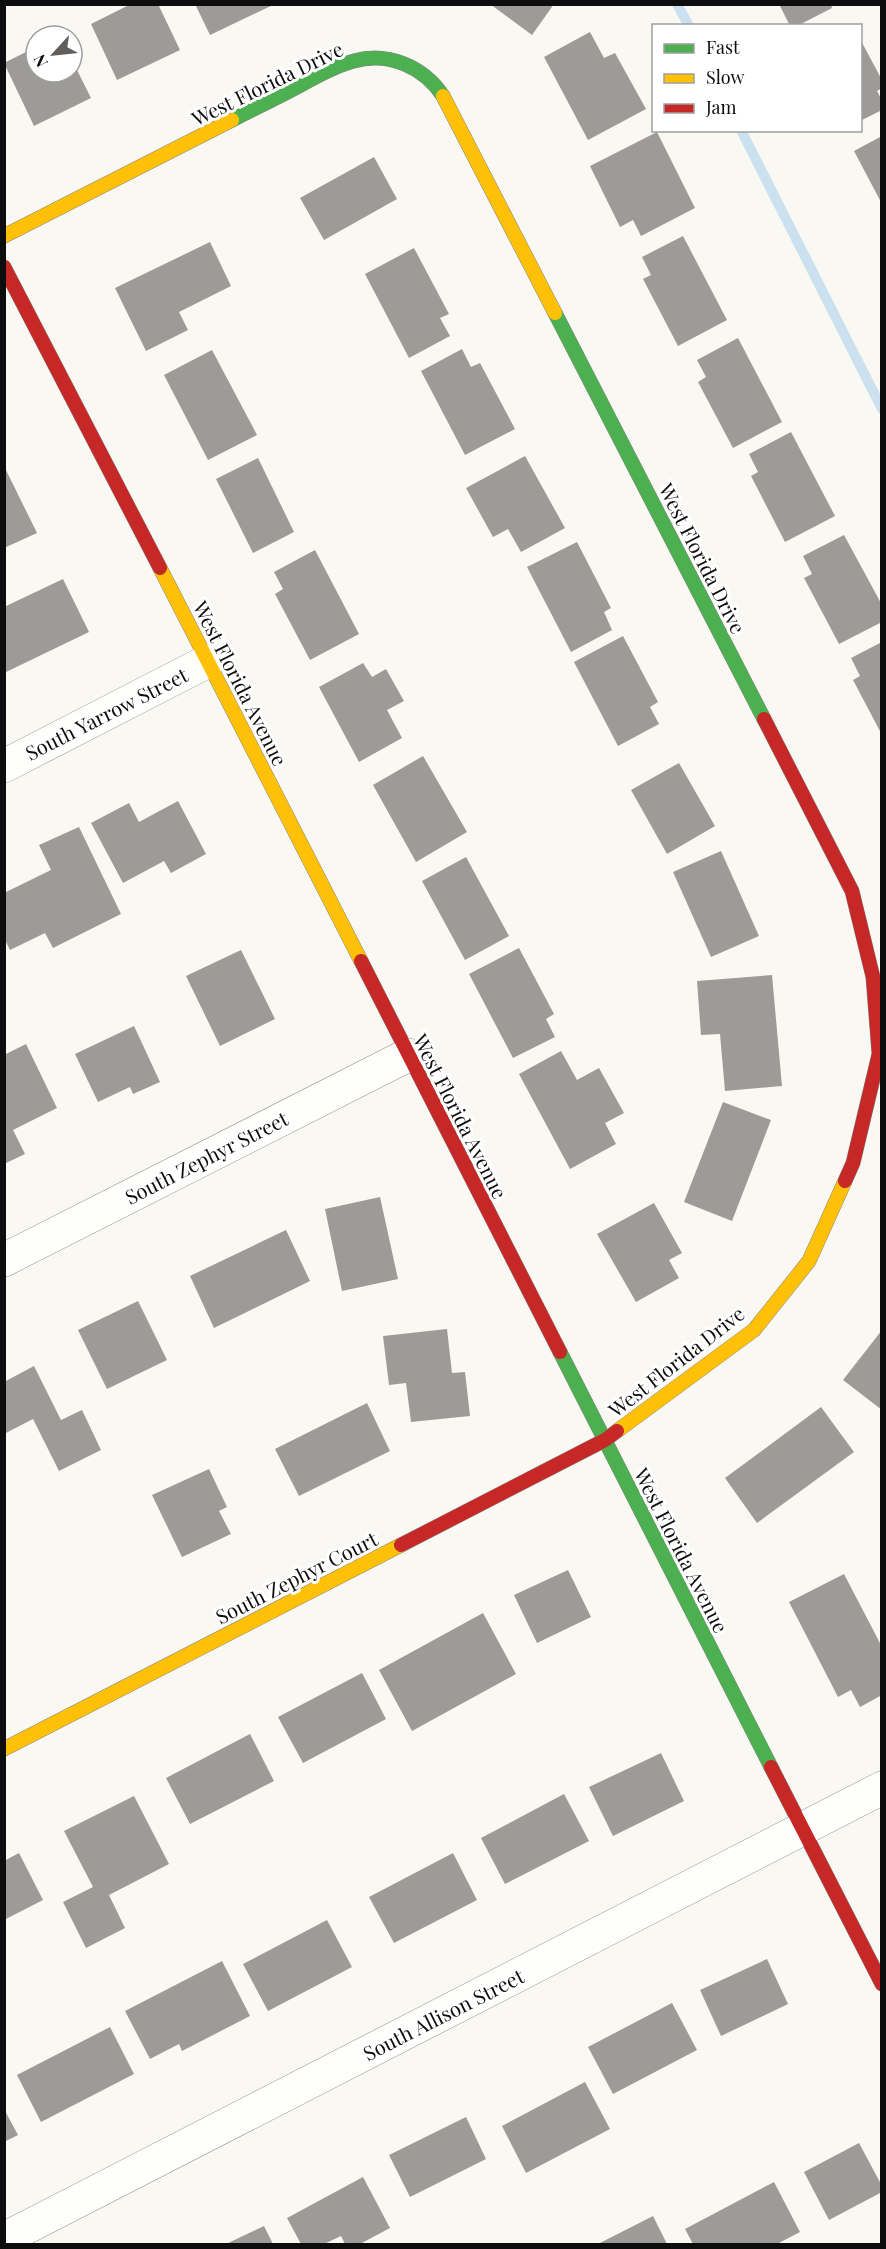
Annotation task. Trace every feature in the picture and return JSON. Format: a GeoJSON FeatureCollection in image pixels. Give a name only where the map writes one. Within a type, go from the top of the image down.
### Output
{"type":"FeatureCollection","features":[{"type":"Feature","properties":{"kind":"street","name":"West Florida Drive"},"geometry":{"type":"LineString","coordinates":[[4,236],[331,70],[358,60],[382,59],[403,64],[425,74],[440,89],[451,109],[852,891],[873,977],[879,1054],[853,1163],[809,1261],[754,1330],[605,1440]]}},
{"type":"Feature","properties":{"kind":"street","name":"West Florida Avenue"},"geometry":{"type":"LineString","coordinates":[[4,267],[208,661],[882,1984]]}},
{"type":"Feature","properties":{"kind":"street","name":"South Yarrow Street"},"geometry":{"type":"LineString","coordinates":[[4,766],[208,661]]}},
{"type":"Feature","properties":{"kind":"street","name":"South Zephyr Street"},"geometry":{"type":"LineString","coordinates":[[4,1260],[408,1055]]}},
{"type":"Feature","properties":{"kind":"street","name":"South Zephyr Court"},"geometry":{"type":"LineString","coordinates":[[4,1749],[605,1440]]}},
{"type":"Feature","properties":{"kind":"street","name":"South Allison Street"},"geometry":{"type":"LineString","coordinates":[[4,2239],[882,1788]]}},
{"type":"Feature","properties":{"kind":"building"},"geometry":{"type":"Polygon","coordinates":[[[131,4],[158,4],[180,50],[117,80],[91,24],[131,4]]]}},
{"type":"Feature","properties":{"kind":"building"},"geometry":{"type":"Polygon","coordinates":[[[195,4],[275,4],[210,35],[195,4]]]}},
{"type":"Feature","properties":{"kind":"building"},"geometry":{"type":"Polygon","coordinates":[[[490,4],[554,4],[532,35],[490,4]]]}},
{"type":"Feature","properties":{"kind":"building"},"geometry":{"type":"Polygon","coordinates":[[[779,4],[831,4],[832,8],[801,24],[789,24],[779,4]]]}},
{"type":"Feature","properties":{"kind":"building"},"geometry":{"type":"Polygon","coordinates":[[[590,32],[604,58],[615,53],[646,109],[588,140],[544,57],[590,32]]]}},
{"type":"Feature","properties":{"kind":"building"},"geometry":{"type":"Polygon","coordinates":[[[862,43],[882,80],[882,88],[877,91],[882,100],[882,110],[862,120],[862,43]]]}},
{"type":"Feature","properties":{"kind":"building"},"geometry":{"type":"Polygon","coordinates":[[[24,53],[24,84],[84,84],[91,98],[34,126],[4,63],[24,53]]]}},
{"type":"Feature","properties":{"kind":"building"},"geometry":{"type":"Polygon","coordinates":[[[657,132],[695,208],[641,236],[633,220],[620,227],[590,166],[657,132]]]}},
{"type":"Feature","properties":{"kind":"building"},"geometry":{"type":"Polygon","coordinates":[[[882,136],[882,204],[854,151],[882,136]]]}},
{"type":"Feature","properties":{"kind":"building"},"geometry":{"type":"Polygon","coordinates":[[[374,157],[397,199],[324,240],[300,198],[374,157]]]}},
{"type":"Feature","properties":{"kind":"building"},"geometry":{"type":"Polygon","coordinates":[[[683,236],[727,320],[678,346],[643,279],[651,275],[642,257],[683,236]]]}},
{"type":"Feature","properties":{"kind":"building"},"geometry":{"type":"Polygon","coordinates":[[[210,242],[231,286],[179,312],[188,330],[146,351],[115,288],[210,242]]]}},
{"type":"Feature","properties":{"kind":"building"},"geometry":{"type":"Polygon","coordinates":[[[414,248],[449,314],[440,318],[450,336],[409,358],[365,274],[414,248]]]}},
{"type":"Feature","properties":{"kind":"building"},"geometry":{"type":"Polygon","coordinates":[[[738,338],[782,422],[733,448],[698,382],[706,377],[697,360],[738,338]]]}},
{"type":"Feature","properties":{"kind":"building"},"geometry":{"type":"Polygon","coordinates":[[[462,349],[471,367],[480,363],[515,429],[465,455],[421,371],[462,349]]]}},
{"type":"Feature","properties":{"kind":"building"},"geometry":{"type":"Polygon","coordinates":[[[212,350],[257,435],[208,460],[164,375],[212,350]]]}},
{"type":"Feature","properties":{"kind":"building"},"geometry":{"type":"Polygon","coordinates":[[[791,432],[835,516],[785,542],[751,476],[758,472],[749,454],[791,432]]]}},
{"type":"Feature","properties":{"kind":"building"},"geometry":{"type":"Polygon","coordinates":[[[525,456],[565,528],[521,552],[508,529],[493,537],[466,488],[525,456]]]}},
{"type":"Feature","properties":{"kind":"building"},"geometry":{"type":"Polygon","coordinates":[[[258,458],[294,532],[253,553],[216,479],[258,458]]]}},
{"type":"Feature","properties":{"kind":"building"},"geometry":{"type":"Polygon","coordinates":[[[4,466],[37,533],[4,548],[4,466]]]}},
{"type":"Feature","properties":{"kind":"building"},"geometry":{"type":"Polygon","coordinates":[[[844,535],[882,605],[882,622],[839,644],[804,578],[812,574],[803,556],[844,535]]]}},
{"type":"Feature","properties":{"kind":"building"},"geometry":{"type":"Polygon","coordinates":[[[577,542],[611,608],[604,612],[612,630],[571,652],[527,567],[577,542]]]}},
{"type":"Feature","properties":{"kind":"building"},"geometry":{"type":"Polygon","coordinates":[[[315,550],[359,634],[310,660],[275,594],[283,589],[274,572],[315,550]]]}},
{"type":"Feature","properties":{"kind":"building"},"geometry":{"type":"Polygon","coordinates":[[[63,579],[89,632],[4,673],[4,607],[63,579]]]}},
{"type":"Feature","properties":{"kind":"building"},"geometry":{"type":"Polygon","coordinates":[[[623,636],[658,702],[650,707],[659,724],[618,746],[574,662],[623,636]]]}},
{"type":"Feature","properties":{"kind":"building"},"geometry":{"type":"Polygon","coordinates":[[[882,642],[882,735],[853,680],[860,676],[851,658],[882,642]]]}},
{"type":"Feature","properties":{"kind":"building"},"geometry":{"type":"Polygon","coordinates":[[[363,663],[372,677],[386,669],[404,701],[387,710],[402,738],[359,762],[319,687],[363,663]]]}},
{"type":"Feature","properties":{"kind":"building"},"geometry":{"type":"Polygon","coordinates":[[[423,756],[467,832],[416,862],[373,785],[423,756]]]}},
{"type":"Feature","properties":{"kind":"building"},"geometry":{"type":"Polygon","coordinates":[[[679,763],[715,826],[667,854],[631,790],[679,763]]]}},
{"type":"Feature","properties":{"kind":"building"},"geometry":{"type":"Polygon","coordinates":[[[178,801],[206,854],[171,873],[164,861],[123,883],[91,823],[129,803],[139,822],[178,801]]]}},
{"type":"Feature","properties":{"kind":"building"},"geometry":{"type":"Polygon","coordinates":[[[79,827],[121,914],[53,948],[45,933],[10,950],[4,938],[4,893],[51,870],[39,845],[79,827]]]}},
{"type":"Feature","properties":{"kind":"building"},"geometry":{"type":"Polygon","coordinates":[[[721,851],[759,936],[711,957],[673,872],[721,851]]]}},
{"type":"Feature","properties":{"kind":"building"},"geometry":{"type":"Polygon","coordinates":[[[466,857],[509,936],[465,960],[422,881],[466,857]]]}},
{"type":"Feature","properties":{"kind":"building"},"geometry":{"type":"Polygon","coordinates":[[[519,948],[554,1014],[546,1019],[555,1037],[513,1058],[469,974],[519,948]]]}},
{"type":"Feature","properties":{"kind":"building"},"geometry":{"type":"Polygon","coordinates":[[[241,950],[275,1019],[220,1046],[186,976],[241,950]]]}},
{"type":"Feature","properties":{"kind":"building"},"geometry":{"type":"Polygon","coordinates":[[[772,975],[782,1086],[725,1091],[720,1034],[701,1035],[697,981],[772,975]]]}},
{"type":"Feature","properties":{"kind":"building"},"geometry":{"type":"Polygon","coordinates":[[[134,1026],[160,1082],[133,1094],[130,1087],[98,1102],[75,1054],[134,1026]]]}},
{"type":"Feature","properties":{"kind":"building"},"geometry":{"type":"Polygon","coordinates":[[[26,1044],[57,1108],[13,1130],[25,1154],[4,1164],[4,1055],[26,1044]]]}},
{"type":"Feature","properties":{"kind":"building"},"geometry":{"type":"Polygon","coordinates":[[[561,1051],[577,1080],[599,1068],[624,1113],[605,1123],[616,1144],[570,1169],[519,1074],[561,1051]]]}},
{"type":"Feature","properties":{"kind":"building"},"geometry":{"type":"Polygon","coordinates":[[[723,1102],[771,1120],[732,1221],[684,1202],[723,1102]]]}},
{"type":"Feature","properties":{"kind":"building"},"geometry":{"type":"Polygon","coordinates":[[[380,1197],[398,1279],[342,1291],[325,1209],[380,1197]]]}},
{"type":"Feature","properties":{"kind":"building"},"geometry":{"type":"Polygon","coordinates":[[[654,1203],[682,1253],[669,1260],[679,1278],[636,1302],[597,1234],[654,1203]]]}},
{"type":"Feature","properties":{"kind":"building"},"geometry":{"type":"Polygon","coordinates":[[[286,1230],[310,1281],[214,1328],[190,1276],[286,1230]]]}},
{"type":"Feature","properties":{"kind":"building"},"geometry":{"type":"Polygon","coordinates":[[[138,1301],[167,1360],[107,1389],[78,1330],[138,1301]]]}},
{"type":"Feature","properties":{"kind":"building"},"geometry":{"type":"Polygon","coordinates":[[[447,1329],[452,1373],[465,1372],[470,1416],[411,1422],[406,1383],[389,1385],[383,1336],[447,1329]]]}},
{"type":"Feature","properties":{"kind":"building"},"geometry":{"type":"Polygon","coordinates":[[[882,1330],[882,1410],[843,1380],[882,1330]]]}},
{"type":"Feature","properties":{"kind":"building"},"geometry":{"type":"Polygon","coordinates":[[[34,1366],[61,1420],[82,1410],[101,1450],[59,1471],[33,1419],[4,1434],[4,1382],[34,1366]]]}},
{"type":"Feature","properties":{"kind":"building"},"geometry":{"type":"Polygon","coordinates":[[[367,1403],[390,1451],[299,1496],[275,1449],[367,1403]]]}},
{"type":"Feature","properties":{"kind":"building"},"geometry":{"type":"Polygon","coordinates":[[[821,1407],[854,1452],[757,1523],[725,1478],[821,1407]]]}},
{"type":"Feature","properties":{"kind":"building"},"geometry":{"type":"Polygon","coordinates":[[[209,1469],[227,1507],[219,1511],[231,1534],[182,1557],[152,1495],[209,1469]]]}},
{"type":"Feature","properties":{"kind":"building"},"geometry":{"type":"Polygon","coordinates":[[[568,1570],[591,1617],[537,1643],[514,1595],[568,1570]]]}},
{"type":"Feature","properties":{"kind":"building"},"geometry":{"type":"Polygon","coordinates":[[[844,1574],[882,1647],[882,1695],[860,1707],[851,1690],[838,1697],[789,1602],[844,1574]]]}},
{"type":"Feature","properties":{"kind":"building"},"geometry":{"type":"Polygon","coordinates":[[[483,1613],[516,1674],[412,1731],[379,1670],[483,1613]]]}},
{"type":"Feature","properties":{"kind":"building"},"geometry":{"type":"Polygon","coordinates":[[[362,1673],[386,1719],[303,1763],[278,1717],[362,1673]]]}},
{"type":"Feature","properties":{"kind":"building"},"geometry":{"type":"Polygon","coordinates":[[[250,1734],[274,1781],[190,1824],[166,1778],[250,1734]]]}},
{"type":"Feature","properties":{"kind":"building"},"geometry":{"type":"Polygon","coordinates":[[[661,1753],[684,1801],[613,1836],[589,1787],[661,1753]]]}},
{"type":"Feature","properties":{"kind":"building"},"geometry":{"type":"Polygon","coordinates":[[[564,1794],[589,1841],[505,1884],[481,1838],[564,1794]]]}},
{"type":"Feature","properties":{"kind":"building"},"geometry":{"type":"Polygon","coordinates":[[[134,1796],[169,1864],[109,1895],[125,1928],[86,1948],[63,1902],[93,1887],[64,1831],[134,1796]]]}},
{"type":"Feature","properties":{"kind":"building"},"geometry":{"type":"Polygon","coordinates":[[[19,1853],[43,1900],[4,1920],[4,1861],[19,1853]]]}},
{"type":"Feature","properties":{"kind":"building"},"geometry":{"type":"Polygon","coordinates":[[[453,1853],[477,1900],[394,1943],[369,1897],[453,1853]]]}},
{"type":"Feature","properties":{"kind":"building"},"geometry":{"type":"Polygon","coordinates":[[[327,1920],[352,1967],[268,2011],[243,1964],[327,1920]]]}},
{"type":"Feature","properties":{"kind":"building"},"geometry":{"type":"Polygon","coordinates":[[[767,1959],[788,2004],[721,2036],[700,1990],[767,1959]]]}},
{"type":"Feature","properties":{"kind":"building"},"geometry":{"type":"Polygon","coordinates":[[[222,1961],[250,2016],[182,2051],[179,2044],[150,2059],[125,2011],[222,1961]]]}},
{"type":"Feature","properties":{"kind":"building"},"geometry":{"type":"Polygon","coordinates":[[[672,2003],[697,2050],[613,2094],[588,2047],[672,2003]]]}},
{"type":"Feature","properties":{"kind":"building"},"geometry":{"type":"Polygon","coordinates":[[[110,2027],[134,2074],[41,2122],[17,2075],[110,2027]]]}},
{"type":"Feature","properties":{"kind":"building"},"geometry":{"type":"Polygon","coordinates":[[[585,2082],[610,2129],[526,2173],[502,2126],[585,2082]]]}},
{"type":"Feature","properties":{"kind":"building"},"geometry":{"type":"Polygon","coordinates":[[[4,2109],[18,2135],[4,2142],[4,2109]]]}},
{"type":"Feature","properties":{"kind":"building"},"geometry":{"type":"Polygon","coordinates":[[[466,2117],[486,2159],[410,2197],[389,2155],[466,2117]]]}},
{"type":"Feature","properties":{"kind":"building"},"geometry":{"type":"Polygon","coordinates":[[[859,2143],[882,2186],[882,2192],[829,2220],[804,2172],[859,2143]]]}},
{"type":"Feature","properties":{"kind":"building"},"geometry":{"type":"Polygon","coordinates":[[[363,2177],[390,2228],[360,2244],[345,2244],[341,2236],[324,2244],[301,2244],[287,2218],[363,2177]]]}},
{"type":"Feature","properties":{"kind":"building"},"geometry":{"type":"Polygon","coordinates":[[[774,2182],[800,2232],[777,2244],[693,2244],[685,2229],[774,2182]]]}},
{"type":"Feature","properties":{"kind":"building"},"geometry":{"type":"Polygon","coordinates":[[[653,2216],[667,2244],[598,2244],[653,2216]]]}},
{"type":"Feature","properties":{"kind":"building"},"geometry":{"type":"Polygon","coordinates":[[[264,2226],[273,2244],[226,2244],[264,2226]]]}},
{"type":"Feature","properties":{"kind":"waterway"},"geometry":{"type":"LineString","coordinates":[[677,4],[688,24]]}},
{"type":"Feature","properties":{"kind":"waterway"},"geometry":{"type":"LineString","coordinates":[[742,132],[882,409]]}},
{"type":"Feature","properties":{"kind":"traffic: fast"},"geometry":{"type":"LineString","coordinates":[[232,120],[332,69],[367,58],[380,58],[404,64],[426,77],[443,96]]}},
{"type":"Feature","properties":{"kind":"traffic: fast"},"geometry":{"type":"LineString","coordinates":[[555,313],[764,719]]}},
{"type":"Feature","properties":{"kind":"traffic: fast"},"geometry":{"type":"LineString","coordinates":[[560,1352],[771,1767]]}},
{"type":"Feature","properties":{"kind":"traffic: slow"},"geometry":{"type":"LineString","coordinates":[[443,96],[555,313]]}},
{"type":"Feature","properties":{"kind":"traffic: slow"},"geometry":{"type":"LineString","coordinates":[[4,236],[232,120]]}},
{"type":"Feature","properties":{"kind":"traffic: slow"},"geometry":{"type":"LineString","coordinates":[[160,568],[361,961]]}},
{"type":"Feature","properties":{"kind":"traffic: slow"},"geometry":{"type":"LineString","coordinates":[[617,1431],[754,1330],[809,1261],[845,1181]]}},
{"type":"Feature","properties":{"kind":"traffic: slow"},"geometry":{"type":"LineString","coordinates":[[4,1749],[401,1545]]}},
{"type":"Feature","properties":{"kind":"traffic: jam"},"geometry":{"type":"LineString","coordinates":[[4,267],[160,568]]}},
{"type":"Feature","properties":{"kind":"traffic: jam"},"geometry":{"type":"LineString","coordinates":[[764,719],[852,891],[873,977],[879,1054],[853,1163],[845,1181]]}},
{"type":"Feature","properties":{"kind":"traffic: jam"},"geometry":{"type":"LineString","coordinates":[[361,961],[560,1352]]}},
{"type":"Feature","properties":{"kind":"traffic: jam"},"geometry":{"type":"LineString","coordinates":[[401,1545],[605,1440],[617,1431]]}},
{"type":"Feature","properties":{"kind":"traffic: jam"},"geometry":{"type":"LineString","coordinates":[[771,1767],[882,1984]]}}]}
